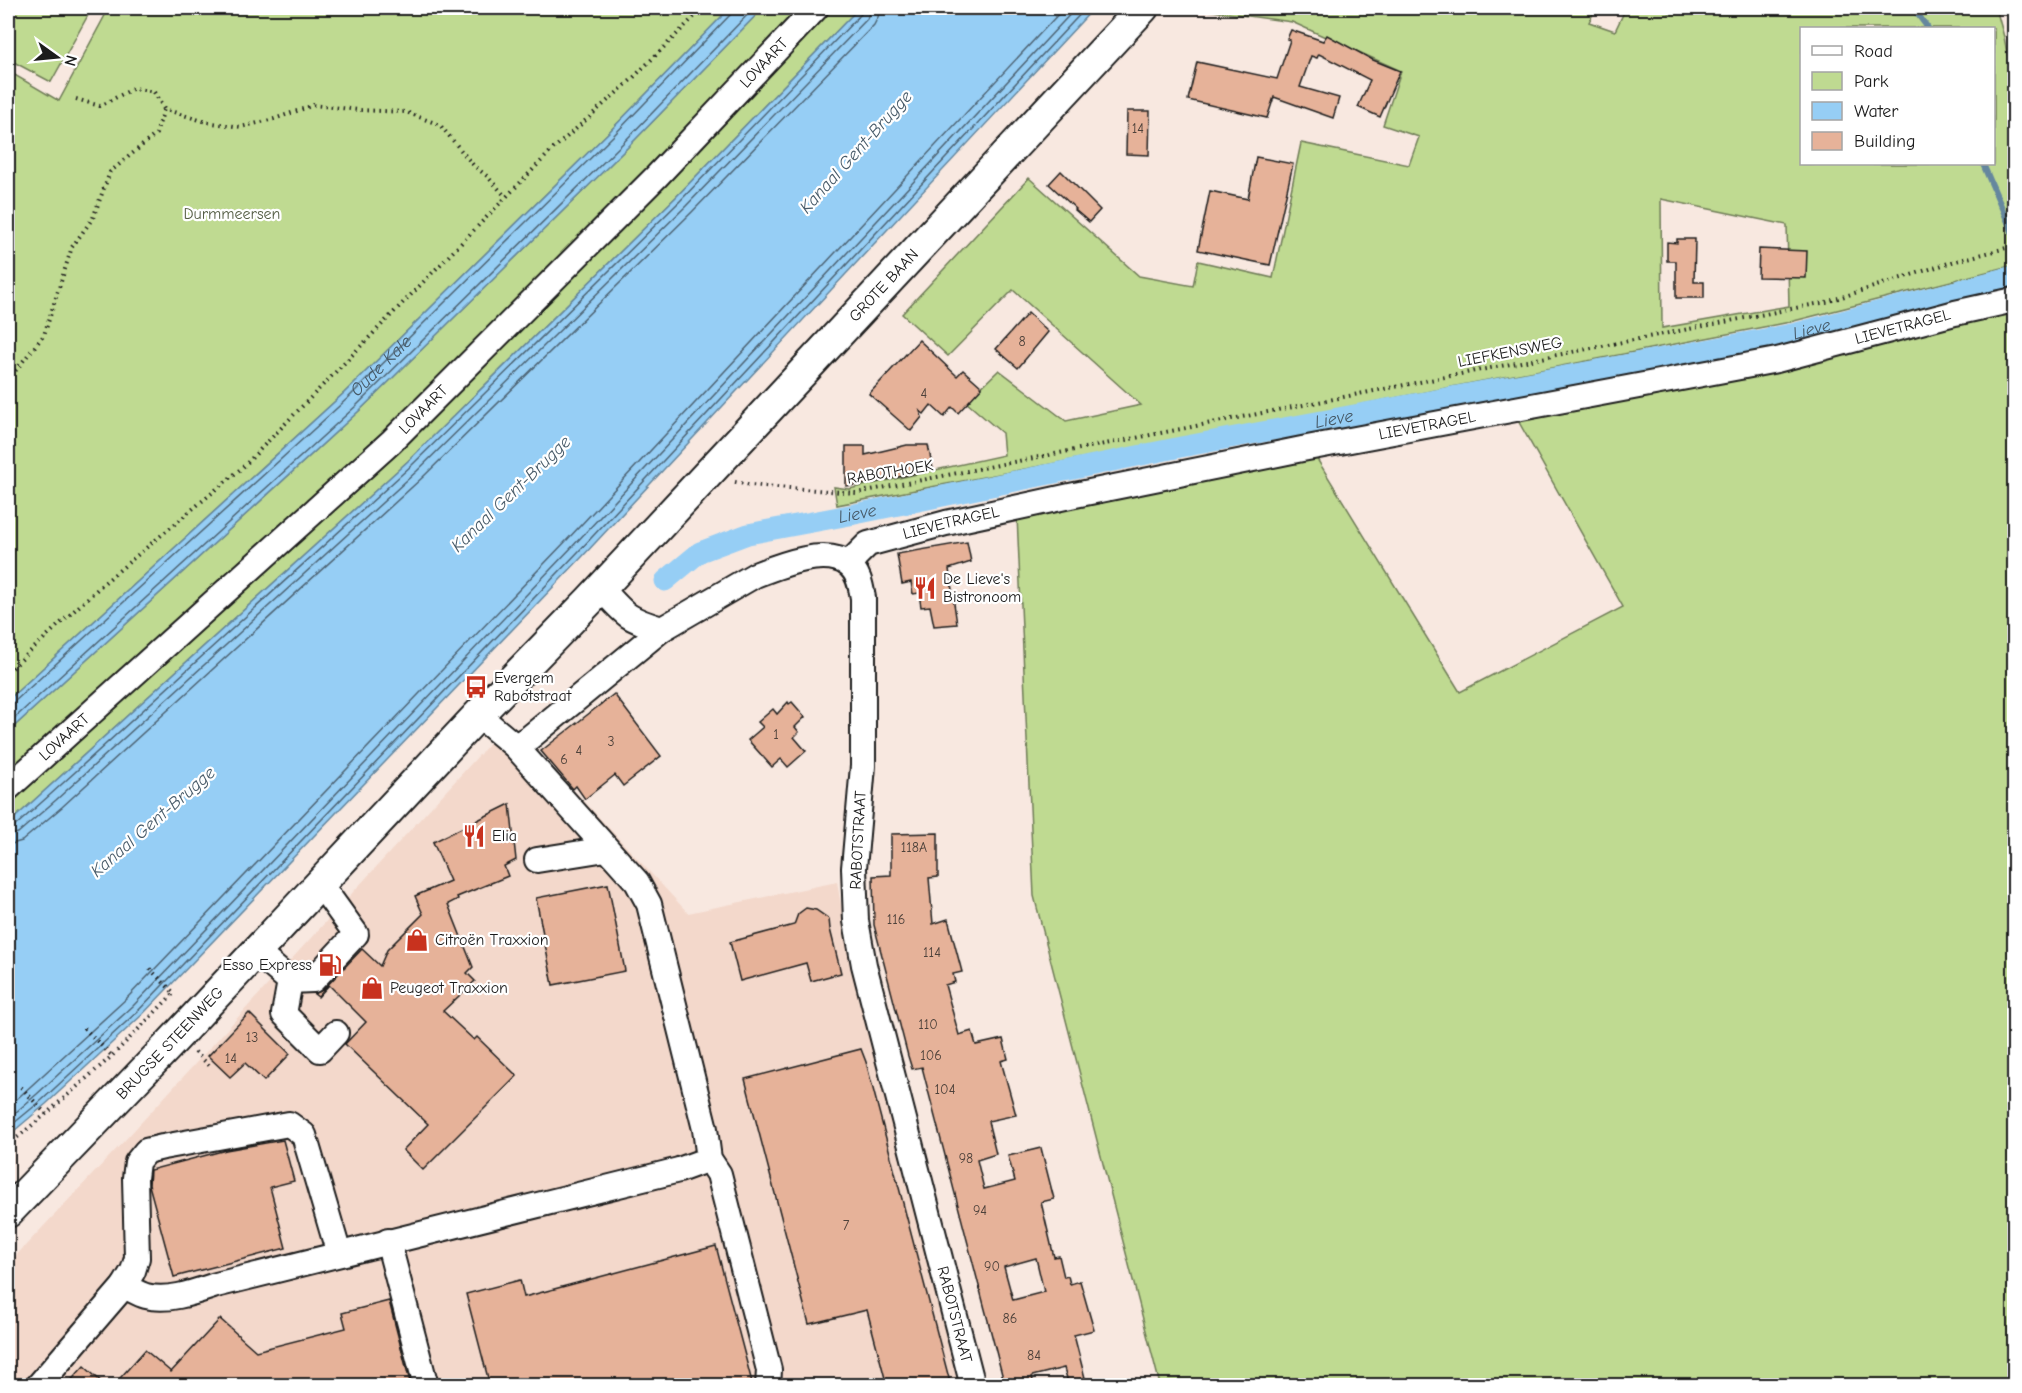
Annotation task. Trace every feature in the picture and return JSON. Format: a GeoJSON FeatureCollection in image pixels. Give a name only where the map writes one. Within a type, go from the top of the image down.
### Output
{"type":"FeatureCollection","features":[{"type":"Feature","properties":{"kind":"main road","name":"GROTE BAAN"},"geometry":{"type":"LineString","coordinates":[[624,564],[1143,8]]}},
{"type":"Feature","properties":{"kind":"main road","name":"BRUGSE STEENWEG"},"geometry":{"type":"LineString","coordinates":[[9,1208],[256,952],[624,564]]}},
{"type":"Feature","properties":{"kind":"street","name":"LOVAART"},"geometry":{"type":"LineString","coordinates":[[8,788],[391,442],[656,177],[816,8]]}},
{"type":"Feature","properties":{"kind":"street","name":"LIEVETRAGEL"},"geometry":{"type":"LineString","coordinates":[[848,564],[868,544],[946,523],[1290,452],[1777,360],[1955,313],[2014,300]]}},
{"type":"Feature","properties":{"kind":"street"},"geometry":{"type":"LineString","coordinates":[[515,746],[529,738],[662,629],[755,575],[824,556],[848,564]]}},
{"type":"Feature","properties":{"kind":"street","name":"RABOTSTRAAT"},"geometry":{"type":"LineString","coordinates":[[848,564],[860,581],[863,598],[863,766],[854,868],[856,921],[867,976],[974,1386]]}},
{"type":"Feature","properties":{"kind":"street"},"geometry":{"type":"LineString","coordinates":[[601,588],[627,617],[662,629]]}},
{"type":"Feature","properties":{"kind":"street"},"geometry":{"type":"LineString","coordinates":[[478,716],[515,746],[637,882],[649,904],[705,1129],[709,1160],[718,1174],[769,1370],[768,1386]]}},
{"type":"Feature","properties":{"kind":"street"},"geometry":{"type":"LineString","coordinates":[[537,860],[606,849]]}},
{"type":"Feature","properties":{"kind":"street"},"geometry":{"type":"LineString","coordinates":[[256,952],[290,981],[313,980],[356,934],[320,884]]}},
{"type":"Feature","properties":{"kind":"street"},"geometry":{"type":"LineString","coordinates":[[290,981],[284,1014],[320,1050],[336,1033]]}},
{"type":"Feature","properties":{"kind":"street"},"geometry":{"type":"LineString","coordinates":[[38,1386],[124,1286],[133,1271],[137,1258],[135,1178],[137,1162],[146,1152],[290,1124],[304,1135],[339,1254]]}},
{"type":"Feature","properties":{"kind":"street"},"geometry":{"type":"LineString","coordinates":[[124,1286],[146,1296],[167,1297],[195,1292],[388,1241],[679,1170],[709,1160]]}},
{"type":"Feature","properties":{"kind":"street"},"geometry":{"type":"LineString","coordinates":[[388,1241],[426,1386]]}},
{"type":"Feature","properties":{"kind":"path"},"geometry":{"type":"LineString","coordinates":[[8,672],[104,584],[243,467],[552,150],[631,80],[703,8]]}},
{"type":"Feature","properties":{"kind":"path"},"geometry":{"type":"LineString","coordinates":[[76,99],[100,106],[134,88],[154,92],[165,109],[206,122],[241,127],[274,119],[314,105],[406,112],[440,125],[474,166],[506,196]]}},
{"type":"Feature","properties":{"kind":"path"},"geometry":{"type":"LineString","coordinates":[[8,380],[44,335],[72,247],[93,218],[111,172],[156,135],[165,109]]}},
{"type":"Feature","properties":{"kind":"path","name":"LIEFKENSWEG"},"geometry":{"type":"LineString","coordinates":[[1005,463],[1826,302],[1952,262],[2014,246]]}},
{"type":"Feature","properties":{"kind":"path","name":"RABOTHOEK"},"geometry":{"type":"LineString","coordinates":[[707,476],[750,485],[855,493],[1005,463]]}},
{"type":"Feature","properties":{"kind":"path"},"geometry":{"type":"LineString","coordinates":[[8,1145],[112,1056],[174,993],[148,968]]}},
{"type":"Feature","properties":{"kind":"path"},"geometry":{"type":"LineString","coordinates":[[84,1028],[112,1056]]}},
{"type":"Feature","properties":{"kind":"path"},"geometry":{"type":"LineString","coordinates":[[21,1087],[46,1114]]}},
{"type":"Feature","properties":{"kind":"shaded area"},"geometry":{"type":"Polygon","coordinates":[[[503,729],[540,754],[688,913],[837,882],[855,983],[959,1385],[8,1385],[8,1264],[503,729]]]}},
{"type":"Feature","properties":{"kind":"green space"},"geometry":{"type":"Polygon","coordinates":[[[8,8],[92,8],[51,82],[8,59],[8,8]]]}},
{"type":"Feature","properties":{"kind":"green space","name":"Durmmeersen"},"geometry":{"type":"Polygon","coordinates":[[[109,8],[730,8],[610,131],[344,393],[8,700],[8,71],[59,101],[109,8]]]}},
{"type":"Feature","properties":{"kind":"green space"},"geometry":{"type":"Polygon","coordinates":[[[763,8],[859,8],[676,197],[408,461],[8,824],[8,732],[360,410],[627,148],[763,8]]]}},
{"type":"Feature","properties":{"kind":"green space"},"geometry":{"type":"Polygon","coordinates":[[[1191,8],[1596,8],[1589,22],[1615,31],[1626,8],[1658,8],[1670,13],[1674,8],[1996,8],[2014,88],[2014,265],[1790,322],[837,505],[834,487],[849,489],[1004,455],[1002,433],[966,402],[999,370],[1066,421],[1141,405],[1013,290],[948,356],[902,314],[1029,178],[1139,276],[1193,286],[1198,261],[1273,278],[1301,143],[1409,165],[1419,137],[1383,125],[1401,71],[1292,22],[1191,8]],[[1661,199],[1662,328],[1789,306],[1787,225],[1661,199]]]}},
{"type":"Feature","properties":{"kind":"green space"},"geometry":{"type":"Polygon","coordinates":[[[2014,309],[2014,1385],[1160,1385],[1034,896],[1017,516],[1314,454],[1460,692],[1623,607],[1516,417],[2014,309]]]}},
{"type":"Feature","properties":{"kind":"water","name":"Oude Kale"},"geometry":{"type":"Polygon","coordinates":[[[730,8],[763,8],[627,148],[360,410],[8,732],[8,700],[344,393],[610,131],[730,8]]]}},
{"type":"Feature","properties":{"kind":"water","name":"Kanaal Gent-Brugge"},"geometry":{"type":"Polygon","coordinates":[[[859,8],[1094,8],[582,557],[142,1015],[8,1136],[8,824],[408,461],[676,197],[859,8]]]}},
{"type":"Feature","properties":{"kind":"building"},"geometry":{"type":"Polygon","coordinates":[[[1291,30],[1323,41],[1327,35],[1373,60],[1400,71],[1380,117],[1358,107],[1370,80],[1319,54],[1317,58],[1311,56],[1300,87],[1339,98],[1333,118],[1274,97],[1267,118],[1188,100],[1197,62],[1277,79],[1291,30]]]}},
{"type":"Feature","properties":{"kind":"building"},"geometry":{"type":"Polygon","coordinates":[[[1127,111],[1150,111],[1149,155],[1126,154],[1127,111]]]}},
{"type":"Feature","properties":{"kind":"building"},"geometry":{"type":"Polygon","coordinates":[[[1256,157],[1293,164],[1270,265],[1198,250],[1210,191],[1248,199],[1256,157]]]}},
{"type":"Feature","properties":{"kind":"building"},"geometry":{"type":"Polygon","coordinates":[[[1061,171],[1100,210],[1089,222],[1049,184],[1061,171]]]}},
{"type":"Feature","properties":{"kind":"building"},"geometry":{"type":"Polygon","coordinates":[[[1677,239],[1695,239],[1694,282],[1704,282],[1704,298],[1676,298],[1676,261],[1667,261],[1667,242],[1677,243],[1677,239]]]}},
{"type":"Feature","properties":{"kind":"building"},"geometry":{"type":"Polygon","coordinates":[[[1759,249],[1807,251],[1806,278],[1758,277],[1759,249]]]}},
{"type":"Feature","properties":{"kind":"building"},"geometry":{"type":"Polygon","coordinates":[[[1028,313],[1048,332],[1018,368],[996,349],[1028,313]]]}},
{"type":"Feature","properties":{"kind":"building"},"geometry":{"type":"Polygon","coordinates":[[[919,340],[957,376],[963,370],[982,387],[958,413],[952,407],[944,417],[931,405],[924,414],[920,411],[922,417],[911,431],[869,394],[919,340]]]}},
{"type":"Feature","properties":{"kind":"building"},"geometry":{"type":"Polygon","coordinates":[[[907,445],[928,445],[933,469],[868,484],[846,486],[846,446],[865,446],[865,455],[907,445]]]}},
{"type":"Feature","properties":{"kind":"building"},"geometry":{"type":"Polygon","coordinates":[[[967,542],[971,562],[949,569],[957,624],[934,626],[930,606],[921,607],[919,593],[913,594],[911,582],[902,584],[897,554],[967,542]]]}},
{"type":"Feature","properties":{"kind":"building"},"geometry":{"type":"Polygon","coordinates":[[[614,694],[661,756],[623,786],[615,775],[585,799],[576,786],[573,789],[541,751],[614,694]]]}},
{"type":"Feature","properties":{"kind":"building"},"geometry":{"type":"Polygon","coordinates":[[[788,702],[789,704],[792,702],[805,717],[795,727],[799,732],[794,737],[806,751],[788,767],[781,759],[772,767],[748,740],[763,727],[758,722],[773,709],[777,714],[788,702]]]}},
{"type":"Feature","properties":{"kind":"building"},"geometry":{"type":"Polygon","coordinates":[[[510,804],[516,860],[504,866],[508,876],[457,897],[458,899],[448,904],[473,967],[467,973],[475,981],[443,1011],[474,1040],[477,1037],[517,1076],[423,1170],[403,1150],[428,1124],[345,1044],[366,1022],[329,985],[318,997],[314,994],[323,990],[362,949],[380,966],[387,950],[423,914],[415,896],[450,881],[433,842],[510,804]]]}},
{"type":"Feature","properties":{"kind":"building"},"geometry":{"type":"Polygon","coordinates":[[[938,833],[938,877],[929,878],[933,924],[948,919],[962,972],[953,974],[955,982],[945,985],[959,1035],[972,1031],[976,1045],[1003,1039],[1008,1059],[1001,1061],[1016,1115],[988,1121],[996,1154],[977,1160],[984,1189],[1015,1181],[1008,1156],[1041,1148],[1054,1199],[1041,1202],[1054,1257],[1059,1256],[1064,1277],[1068,1276],[1070,1284],[1080,1281],[1094,1330],[1074,1335],[1085,1378],[1068,1382],[1064,1368],[1032,1376],[1034,1386],[1005,1386],[922,1067],[912,1069],[874,925],[873,876],[891,875],[891,834],[938,833]],[[1036,1258],[1004,1267],[1013,1300],[1044,1292],[1036,1258]]]}},
{"type":"Feature","properties":{"kind":"building"},"geometry":{"type":"Polygon","coordinates":[[[608,884],[625,971],[553,985],[536,898],[608,884]]]}},
{"type":"Feature","properties":{"kind":"building"},"geometry":{"type":"Polygon","coordinates":[[[806,908],[816,910],[829,919],[841,973],[811,981],[806,963],[740,981],[730,942],[794,925],[798,914],[806,908]]]}},
{"type":"Feature","properties":{"kind":"building"},"geometry":{"type":"Polygon","coordinates":[[[249,1013],[290,1054],[264,1081],[245,1063],[230,1077],[208,1056],[249,1013]]]}},
{"type":"Feature","properties":{"kind":"building"},"geometry":{"type":"Polygon","coordinates":[[[861,1049],[951,1386],[887,1386],[867,1310],[809,1324],[745,1079],[861,1049]]]}},
{"type":"Feature","properties":{"kind":"building"},"geometry":{"type":"Polygon","coordinates":[[[283,1140],[294,1181],[270,1187],[286,1248],[174,1277],[149,1185],[150,1170],[226,1150],[283,1140]]]}},
{"type":"Feature","properties":{"kind":"building"},"geometry":{"type":"Polygon","coordinates":[[[716,1246],[753,1386],[490,1386],[466,1294],[520,1280],[524,1297],[716,1246]]]}},
{"type":"Feature","properties":{"kind":"building"},"geometry":{"type":"Polygon","coordinates":[[[389,1301],[411,1386],[113,1386],[145,1350],[171,1372],[220,1319],[256,1351],[346,1328],[342,1313],[389,1301]]]}},
{"type":"Feature","properties":{"kind":"building"},"geometry":{"type":"Polygon","coordinates":[[[84,1366],[106,1386],[66,1386],[84,1366]]]}},
{"type":"Feature","properties":{"kind":"waterway"},"geometry":{"type":"LineString","coordinates":[[1913,8],[1927,27]]}},
{"type":"Feature","properties":{"kind":"waterway"},"geometry":{"type":"LineString","coordinates":[[1983,165],[2014,236]]}},
{"type":"Feature","properties":{"kind":"waterway","name":"Lieve"},"geometry":{"type":"LineString","coordinates":[[665,581],[700,552],[748,534],[1181,447],[1797,333],[2014,276]]}},
{"type":"Feature","properties":{"kind":"place","name":"De Lieve's Bistronoom"},"geometry":{"type":"Point","coordinates":[925,588]}},
{"type":"Feature","properties":{"kind":"place","name":"Evergem Rabotstraat"},"geometry":{"type":"Point","coordinates":[476,687]}},
{"type":"Feature","properties":{"kind":"place","name":"Elia"},"geometry":{"type":"Point","coordinates":[474,836]}},
{"type":"Feature","properties":{"kind":"place","name":"Citroën Traxxion"},"geometry":{"type":"Point","coordinates":[417,940]}},
{"type":"Feature","properties":{"kind":"place","name":"Esso Express"},"geometry":{"type":"Point","coordinates":[330,965]}},
{"type":"Feature","properties":{"kind":"place","name":"Peugeot Traxxion"},"geometry":{"type":"Point","coordinates":[372,988]}}]}
